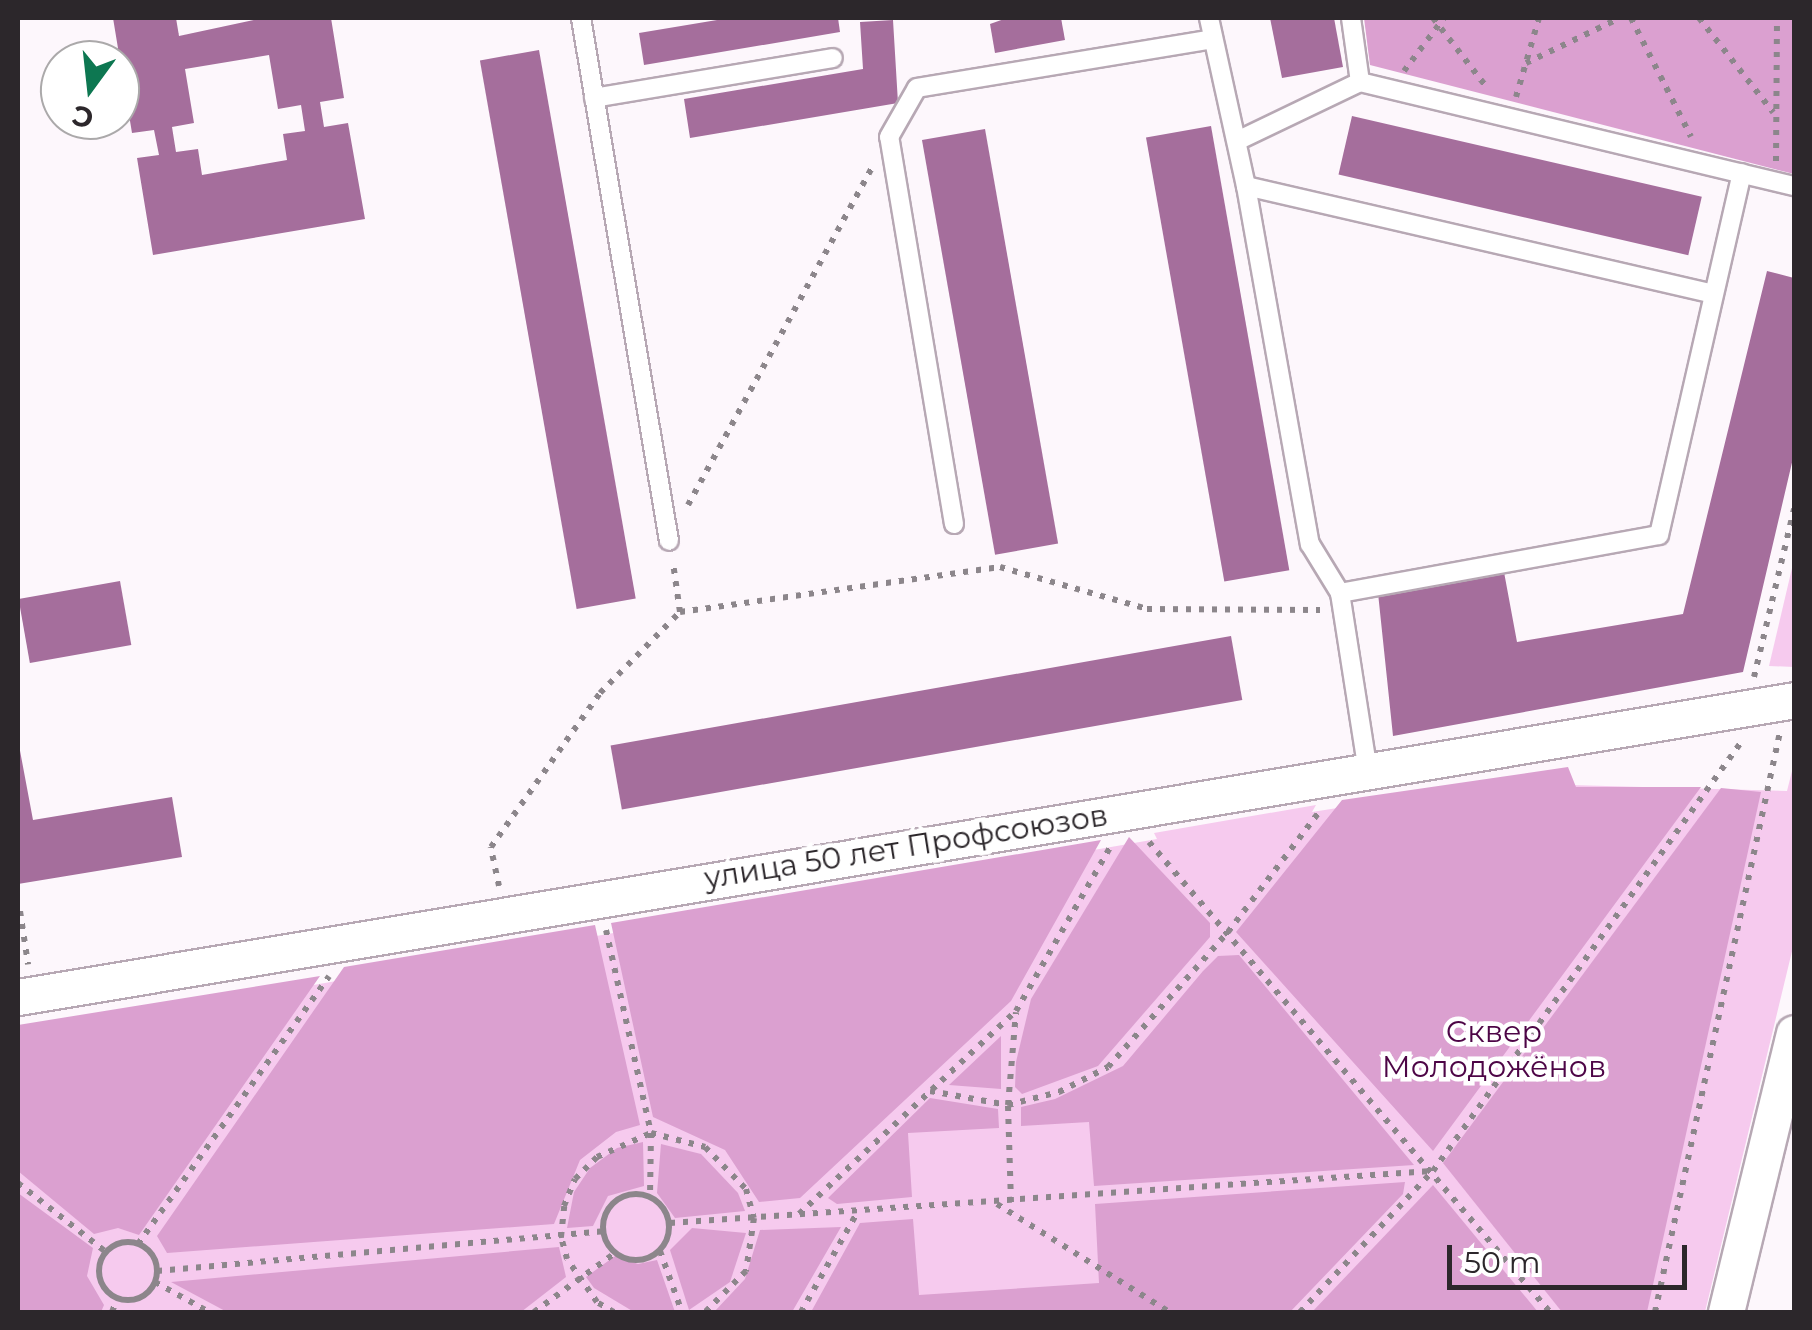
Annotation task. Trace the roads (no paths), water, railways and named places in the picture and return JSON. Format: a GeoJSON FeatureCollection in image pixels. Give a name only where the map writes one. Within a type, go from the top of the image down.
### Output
{"type":"FeatureCollection","features":[{"type":"Feature","properties":{"kind":"street","name":"улица 50 лет Профсоюзов"},"geometry":{"type":"LineString","coordinates":[[24,989],[354,940],[600,894],[1359,773],[1792,699]]}},
{"type":"Feature","properties":{"kind":"street"},"geometry":{"type":"LineString","coordinates":[[1726,1312],[1794,1033]]}},
{"type":"Feature","properties":{"kind":"lane"},"geometry":{"type":"LineString","coordinates":[[580,18],[669,541]]}},
{"type":"Feature","properties":{"kind":"lane"},"geometry":{"type":"LineString","coordinates":[[1208,18],[1246,186],[1310,544],[1341,602],[1359,773]]}},
{"type":"Feature","properties":{"kind":"lane"},"geometry":{"type":"LineString","coordinates":[[1351,18],[1360,82]]}},
{"type":"Feature","properties":{"kind":"lane"},"geometry":{"type":"LineString","coordinates":[[954,524],[889,138],[917,88],[1213,39]]}},
{"type":"Feature","properties":{"kind":"lane"},"geometry":{"type":"LineString","coordinates":[[594,98],[833,58]]}},
{"type":"Feature","properties":{"kind":"lane"},"geometry":{"type":"LineString","coordinates":[[1237,141],[1360,82],[1785,184]]}},
{"type":"Feature","properties":{"kind":"lane"},"geometry":{"type":"LineString","coordinates":[[1341,602],[1659,534],[1742,172]]}},
{"type":"Feature","properties":{"kind":"lane"},"geometry":{"type":"LineString","coordinates":[[1246,186],[1712,294]]}},
{"type":"Feature","properties":{"kind":"park label","name":"Сквер Молодожёнов"},"geometry":{"type":"Point","coordinates":[1494,1049]}}]}
